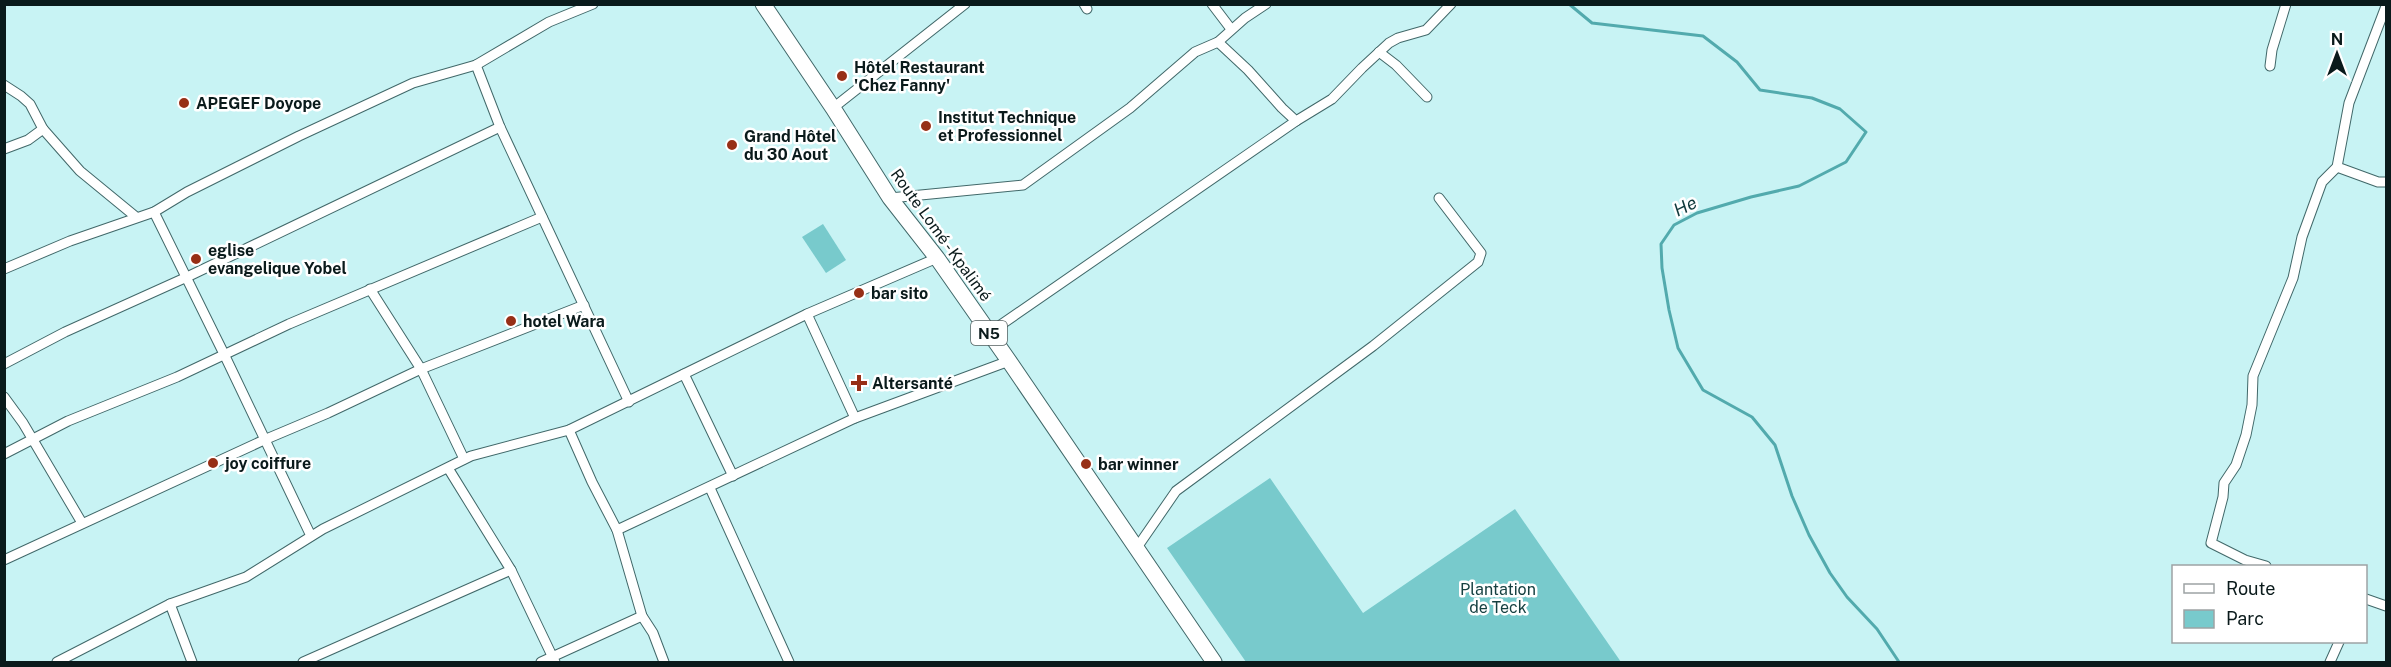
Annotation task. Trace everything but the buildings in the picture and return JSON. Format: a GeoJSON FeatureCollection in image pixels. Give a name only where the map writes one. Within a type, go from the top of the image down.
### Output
{"type":"FeatureCollection","features":[{"type":"Feature","properties":{"kind":"main road","name":"Route Lomé - Kpalimé"},"geometry":{"type":"LineString","coordinates":[[763,4],[890,198],[937,258],[1009,361],[1214,663]]}},
{"type":"Feature","properties":{"kind":"street"},"geometry":{"type":"LineString","coordinates":[[4,269],[70,241],[153,212],[187,192],[299,136],[413,82],[476,65],[549,22],[593,4]]}},
{"type":"Feature","properties":{"kind":"street"},"geometry":{"type":"LineString","coordinates":[[833,108],[965,4]]}},
{"type":"Feature","properties":{"kind":"street"},"geometry":{"type":"LineString","coordinates":[[1212,4],[1231,29]]}},
{"type":"Feature","properties":{"kind":"street"},"geometry":{"type":"LineString","coordinates":[[890,198],[1023,185],[1130,108],[1195,52],[1218,42],[1231,29],[1266,4]]}},
{"type":"Feature","properties":{"kind":"street"},"geometry":{"type":"LineString","coordinates":[[989,333],[1296,121],[1332,99],[1378,52],[1398,38],[1426,30],[1452,4]]}},
{"type":"Feature","properties":{"kind":"street"},"geometry":{"type":"LineString","coordinates":[[2270,66],[2272,50],[2286,4]]}},
{"type":"Feature","properties":{"kind":"street"},"geometry":{"type":"LineString","coordinates":[[2260,565],[2211,543],[2223,497],[2224,483],[2236,465],[2246,435],[2252,405],[2253,376],[2290,286],[2302,237],[2322,182],[2337,167],[2349,104],[2386,6]]}},
{"type":"Feature","properties":{"kind":"street"},"geometry":{"type":"LineString","coordinates":[[1218,42],[1296,121]]}},
{"type":"Feature","properties":{"kind":"street"},"geometry":{"type":"LineString","coordinates":[[1378,52],[1396,65],[1427,97]]}},
{"type":"Feature","properties":{"kind":"street"},"geometry":{"type":"LineString","coordinates":[[476,65],[500,127],[629,402]]}},
{"type":"Feature","properties":{"kind":"street"},"geometry":{"type":"LineString","coordinates":[[4,85],[30,104],[44,129],[80,171],[136,217]]}},
{"type":"Feature","properties":{"kind":"street"},"geometry":{"type":"LineString","coordinates":[[4,364],[76,327],[187,277],[500,127]]}},
{"type":"Feature","properties":{"kind":"street"},"geometry":{"type":"LineString","coordinates":[[4,149],[28,140],[44,129]]}},
{"type":"Feature","properties":{"kind":"street"},"geometry":{"type":"LineString","coordinates":[[2337,167],[2378,182],[2386,182]]}},
{"type":"Feature","properties":{"kind":"street"},"geometry":{"type":"LineString","coordinates":[[1136,549],[1176,490],[1373,346],[1478,262],[1480,253],[1439,198]]}},
{"type":"Feature","properties":{"kind":"street"},"geometry":{"type":"LineString","coordinates":[[153,212],[225,354],[311,536]]}},
{"type":"Feature","properties":{"kind":"street"},"geometry":{"type":"LineString","coordinates":[[4,454],[68,421],[177,376],[370,289],[542,217]]}},
{"type":"Feature","properties":{"kind":"street"},"geometry":{"type":"LineString","coordinates":[[57,663],[170,604],[246,578],[311,536],[464,459],[569,429],[807,314],[937,258]]}},
{"type":"Feature","properties":{"kind":"street"},"geometry":{"type":"LineString","coordinates":[[370,289],[421,369],[464,459]]}},
{"type":"Feature","properties":{"kind":"street"},"geometry":{"type":"LineString","coordinates":[[4,560],[264,440],[328,414],[421,369],[584,305]]}},
{"type":"Feature","properties":{"kind":"street"},"geometry":{"type":"LineString","coordinates":[[807,314],[855,418]]}},
{"type":"Feature","properties":{"kind":"street"},"geometry":{"type":"LineString","coordinates":[[617,530],[855,418],[1009,361]]}},
{"type":"Feature","properties":{"kind":"street"},"geometry":{"type":"LineString","coordinates":[[684,374],[733,476]]}},
{"type":"Feature","properties":{"kind":"street"},"geometry":{"type":"LineString","coordinates":[[4,397],[33,440],[82,523]]}},
{"type":"Feature","properties":{"kind":"street"},"geometry":{"type":"LineString","coordinates":[[569,429],[592,482],[617,530],[642,616],[653,633],[664,663]]}},
{"type":"Feature","properties":{"kind":"street"},"geometry":{"type":"LineString","coordinates":[[448,468],[511,570],[554,660]]}},
{"type":"Feature","properties":{"kind":"street"},"geometry":{"type":"LineString","coordinates":[[710,488],[789,663]]}},
{"type":"Feature","properties":{"kind":"street"},"geometry":{"type":"LineString","coordinates":[[303,663],[511,570]]}},
{"type":"Feature","properties":{"kind":"street"},"geometry":{"type":"LineString","coordinates":[[2367,599],[2386,606]]}},
{"type":"Feature","properties":{"kind":"street"},"geometry":{"type":"LineString","coordinates":[[170,604],[192,663]]}},
{"type":"Feature","properties":{"kind":"street"},"geometry":{"type":"LineString","coordinates":[[541,663],[554,660],[642,616]]}},
{"type":"Feature","properties":{"kind":"street"},"geometry":{"type":"LineString","coordinates":[[2330,663],[2338,643]]}},
{"type":"Feature","properties":{"kind":"green space"},"geometry":{"type":"Polygon","coordinates":[[[823,224],[846,260],[826,273],[802,237],[823,224]]]}},
{"type":"Feature","properties":{"kind":"green space","name":"Plantation de Teck"},"geometry":{"type":"Polygon","coordinates":[[[1270,478],[1363,613],[1515,509],[1621,662],[1246,662],[1167,548],[1270,478]]]}},
{"type":"Feature","properties":{"kind":"waterway","name":"He"},"geometry":{"type":"LineString","coordinates":[[1569,4],[1592,23],[1703,36],[1737,62],[1760,90],[1812,98],[1840,109],[1866,132],[1846,162],[1799,186],[1697,213],[1674,225],[1661,244],[1662,268],[1678,348],[1703,390],[1752,417],[1775,445],[1792,496],[1809,535],[1830,573],[1847,597],[1877,629],[1899,662]]}},
{"type":"Feature","properties":{"kind":"place","name":"Hôtel Restaurant 'Chez Fanny'"},"geometry":{"type":"Point","coordinates":[842,76]}},
{"type":"Feature","properties":{"kind":"place","name":"APEGEF Doyope"},"geometry":{"type":"Point","coordinates":[184,103]}},
{"type":"Feature","properties":{"kind":"place","name":"Institut Technique et Professionnel"},"geometry":{"type":"Point","coordinates":[926,126]}},
{"type":"Feature","properties":{"kind":"place","name":"Grand Hôtel du 30 Aout"},"geometry":{"type":"Point","coordinates":[732,145]}},
{"type":"Feature","properties":{"kind":"place","name":"eglise evangelique Yobel"},"geometry":{"type":"Point","coordinates":[196,259]}},
{"type":"Feature","properties":{"kind":"place","name":"bar sito"},"geometry":{"type":"Point","coordinates":[859,293]}},
{"type":"Feature","properties":{"kind":"place","name":"hotel Wara"},"geometry":{"type":"Point","coordinates":[511,321]}},
{"type":"Feature","properties":{"kind":"place","name":"Altersanté"},"geometry":{"type":"Point","coordinates":[859,383]}},
{"type":"Feature","properties":{"kind":"place","name":"joy coiffure"},"geometry":{"type":"Point","coordinates":[213,463]}},
{"type":"Feature","properties":{"kind":"place","name":"bar winner"},"geometry":{"type":"Point","coordinates":[1086,464]}}]}
